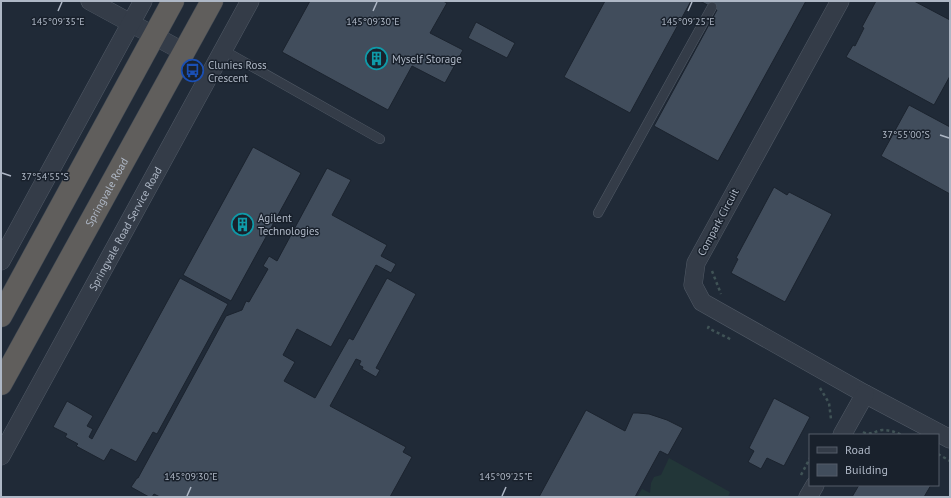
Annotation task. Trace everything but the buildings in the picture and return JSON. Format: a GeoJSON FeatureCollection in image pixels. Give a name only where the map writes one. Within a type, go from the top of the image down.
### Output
{"type":"FeatureCollection","features":[{"type":"Feature","properties":{"kind":"highway"},"geometry":{"type":"LineString","coordinates":[[1,316],[173,1]]}},
{"type":"Feature","properties":{"kind":"highway","name":"Springvale Road"},"geometry":{"type":"LineString","coordinates":[[1,384],[212,1]]}},
{"type":"Feature","properties":{"kind":"street"},"geometry":{"type":"LineString","coordinates":[[90,1],[184,52]]}},
{"type":"Feature","properties":{"kind":"street"},"geometry":{"type":"LineString","coordinates":[[1,262],[143,1]]}},
{"type":"Feature","properties":{"kind":"street","name":"Springvale Road Service Road"},"geometry":{"type":"LineString","coordinates":[[1,456],[250,1]]}},
{"type":"Feature","properties":{"kind":"street","name":"Compark Circuit"},"geometry":{"type":"LineString","coordinates":[[840,1],[696,263],[693,285],[702,302],[865,394],[950,439]]}},
{"type":"Feature","properties":{"kind":"street"},"geometry":{"type":"LineString","coordinates":[[843,434],[865,394]]}},
{"type":"Feature","properties":{"kind":"street"},"geometry":{"type":"LineString","coordinates":[[808,497],[814,486]]}},
{"type":"Feature","properties":{"kind":"lane"},"geometry":{"type":"LineString","coordinates":[[598,213],[712,7]]}},
{"type":"Feature","properties":{"kind":"lane"},"geometry":{"type":"LineString","coordinates":[[223,50],[380,139]]}},
{"type":"Feature","properties":{"kind":"path"},"geometry":{"type":"LineString","coordinates":[[712,270],[723,298],[708,328],[736,342]]}},
{"type":"Feature","properties":{"kind":"path"},"geometry":{"type":"LineString","coordinates":[[820,387],[829,403],[831,420]]}},
{"type":"Feature","properties":{"kind":"path"},"geometry":{"type":"LineString","coordinates":[[939,454],[950,460]]}},
{"type":"Feature","properties":{"kind":"green space"},"geometry":{"type":"Polygon","coordinates":[[[669,458],[730,492],[728,497],[637,497],[642,489],[650,493],[651,483],[654,477],[661,475],[669,458]]]}},
{"type":"Feature","properties":{"kind":"place","name":"Myself Storage"},"geometry":{"type":"Point","coordinates":[376,59]}},
{"type":"Feature","properties":{"kind":"place","name":"Clunies Ross Crescent"},"geometry":{"type":"Point","coordinates":[192,71]}},
{"type":"Feature","properties":{"kind":"place","name":"Agilent Technologies"},"geometry":{"type":"Point","coordinates":[242,224]}}]}
